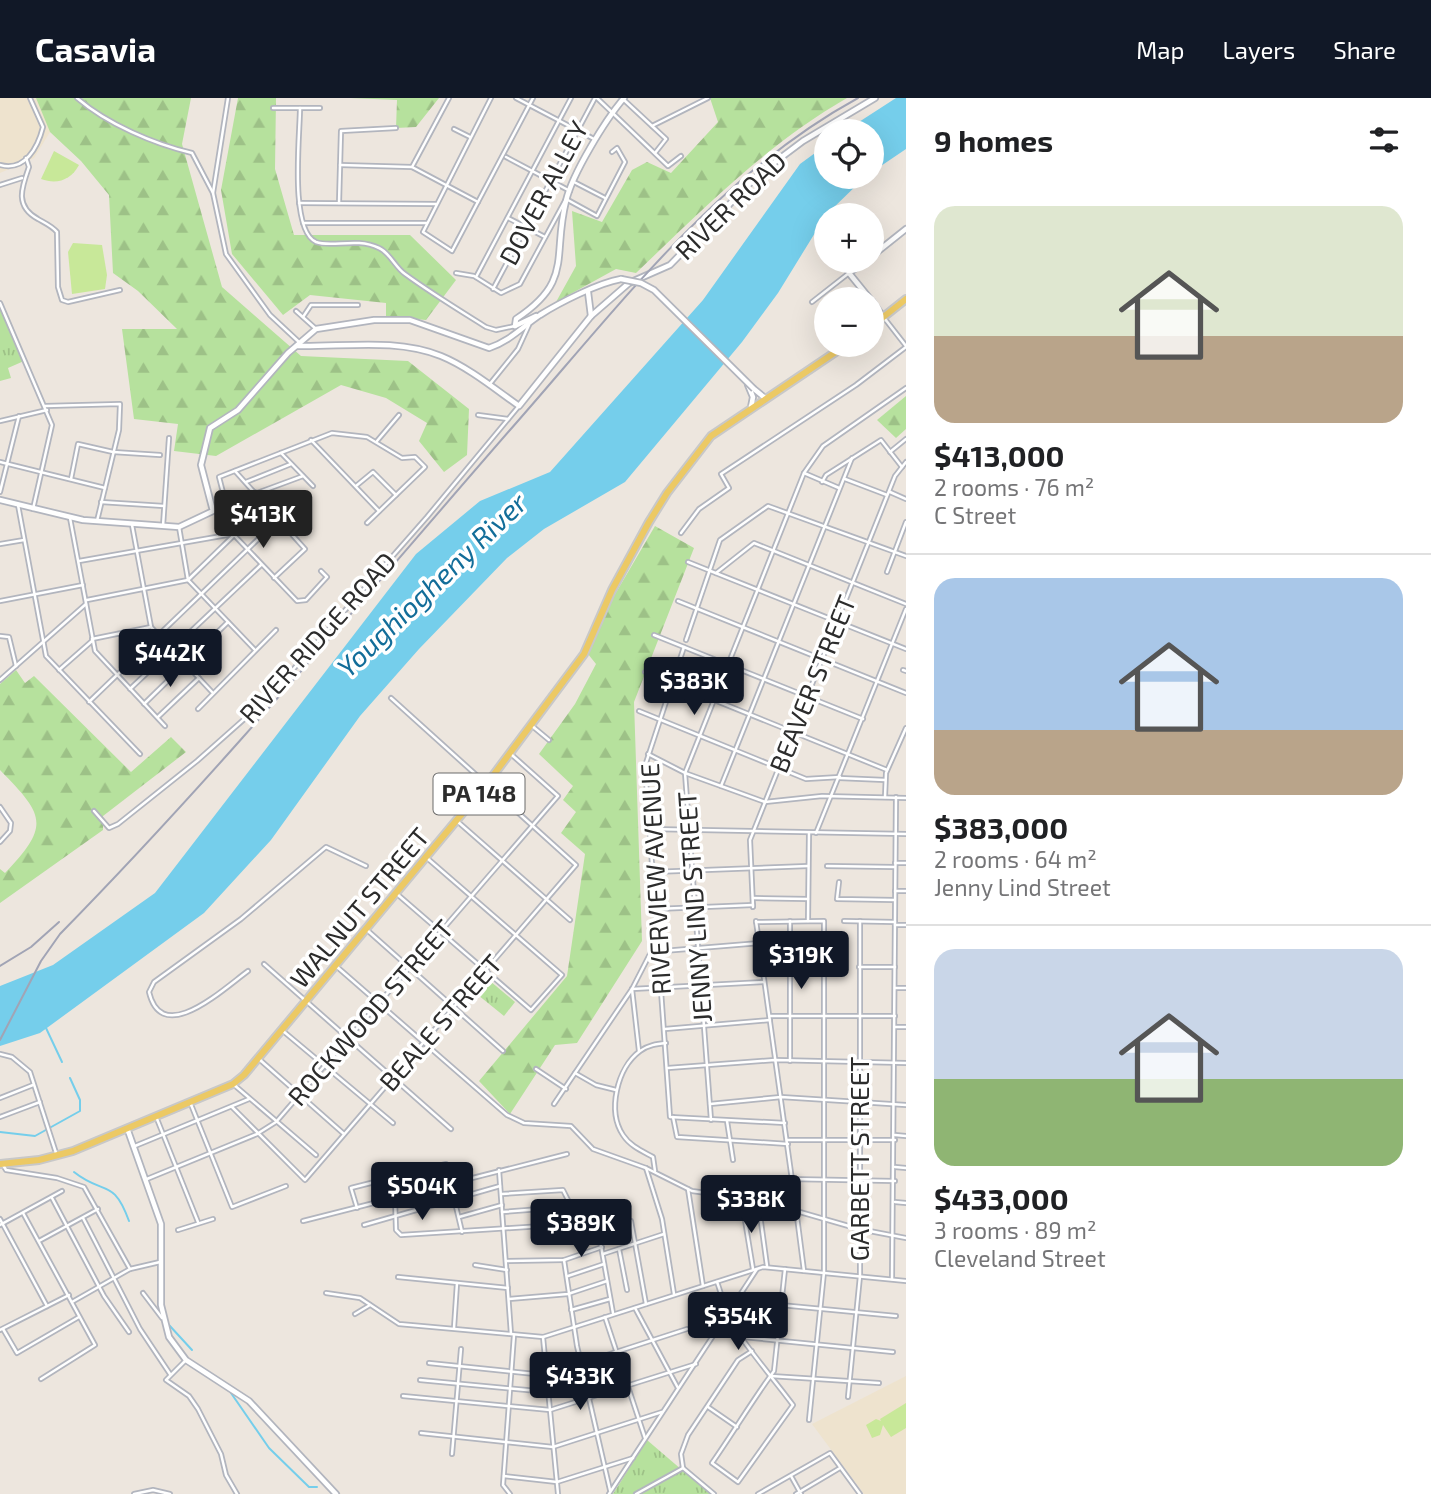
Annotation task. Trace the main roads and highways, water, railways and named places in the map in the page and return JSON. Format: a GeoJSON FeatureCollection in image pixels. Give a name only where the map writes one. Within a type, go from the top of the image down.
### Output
{"type":"FeatureCollection","features":[{"type":"Feature","properties":{"kind":"main road"},"geometry":{"type":"LineString","coordinates":[[884,316],[906,299]]}},
{"type":"Feature","properties":{"kind":"main road","name":"WALNUT STREET"},"geometry":{"type":"LineString","coordinates":[[1,1165],[57,1156],[127,1128],[233,1084],[259,1059],[486,785],[584,654],[612,590],[667,493],[711,436],[828,357]]}},
{"type":"Feature","properties":{"kind":"water"},"geometry":{"type":"Polygon","coordinates":[[[896,98],[906,98],[906,149],[884,164],[884,119],[864,119],[896,98]]]}},
{"type":"Feature","properties":{"kind":"water","name":"Youghiogheny River"},"geometry":{"type":"Polygon","coordinates":[[[814,154],[814,189],[853,189],[838,203],[814,203],[814,234],[778,293],[742,342],[625,482],[544,529],[507,558],[419,649],[360,716],[271,840],[204,913],[40,1033],[0,1046],[0,986],[53,965],[155,893],[416,554],[480,501],[550,472],[703,300],[800,164],[814,154]]]}},
{"type":"Feature","properties":{"kind":"waterway"},"geometry":{"type":"LineString","coordinates":[[46,1028],[62,1062]]}},
{"type":"Feature","properties":{"kind":"waterway"},"geometry":{"type":"LineString","coordinates":[[0,1132],[35,1136],[80,1111],[80,1100],[70,1078]]}},
{"type":"Feature","properties":{"kind":"waterway"},"geometry":{"type":"LineString","coordinates":[[74,1172],[112,1192],[118,1198],[129,1221]]}},
{"type":"Feature","properties":{"kind":"waterway"},"geometry":{"type":"LineString","coordinates":[[169,1325],[192,1350]]}},
{"type":"Feature","properties":{"kind":"waterway"},"geometry":{"type":"LineString","coordinates":[[231,1393],[269,1448],[309,1487],[317,1487]]}},
{"type":"Feature","properties":{"kind":"railway"},"geometry":{"type":"LineString","coordinates":[[0,1040],[41,961],[60,934],[233,749],[629,293],[670,248],[758,166],[806,130],[858,98]]}},
{"type":"Feature","properties":{"kind":"railway"},"geometry":{"type":"LineString","coordinates":[[0,966],[31,947],[59,922]]}}]}
